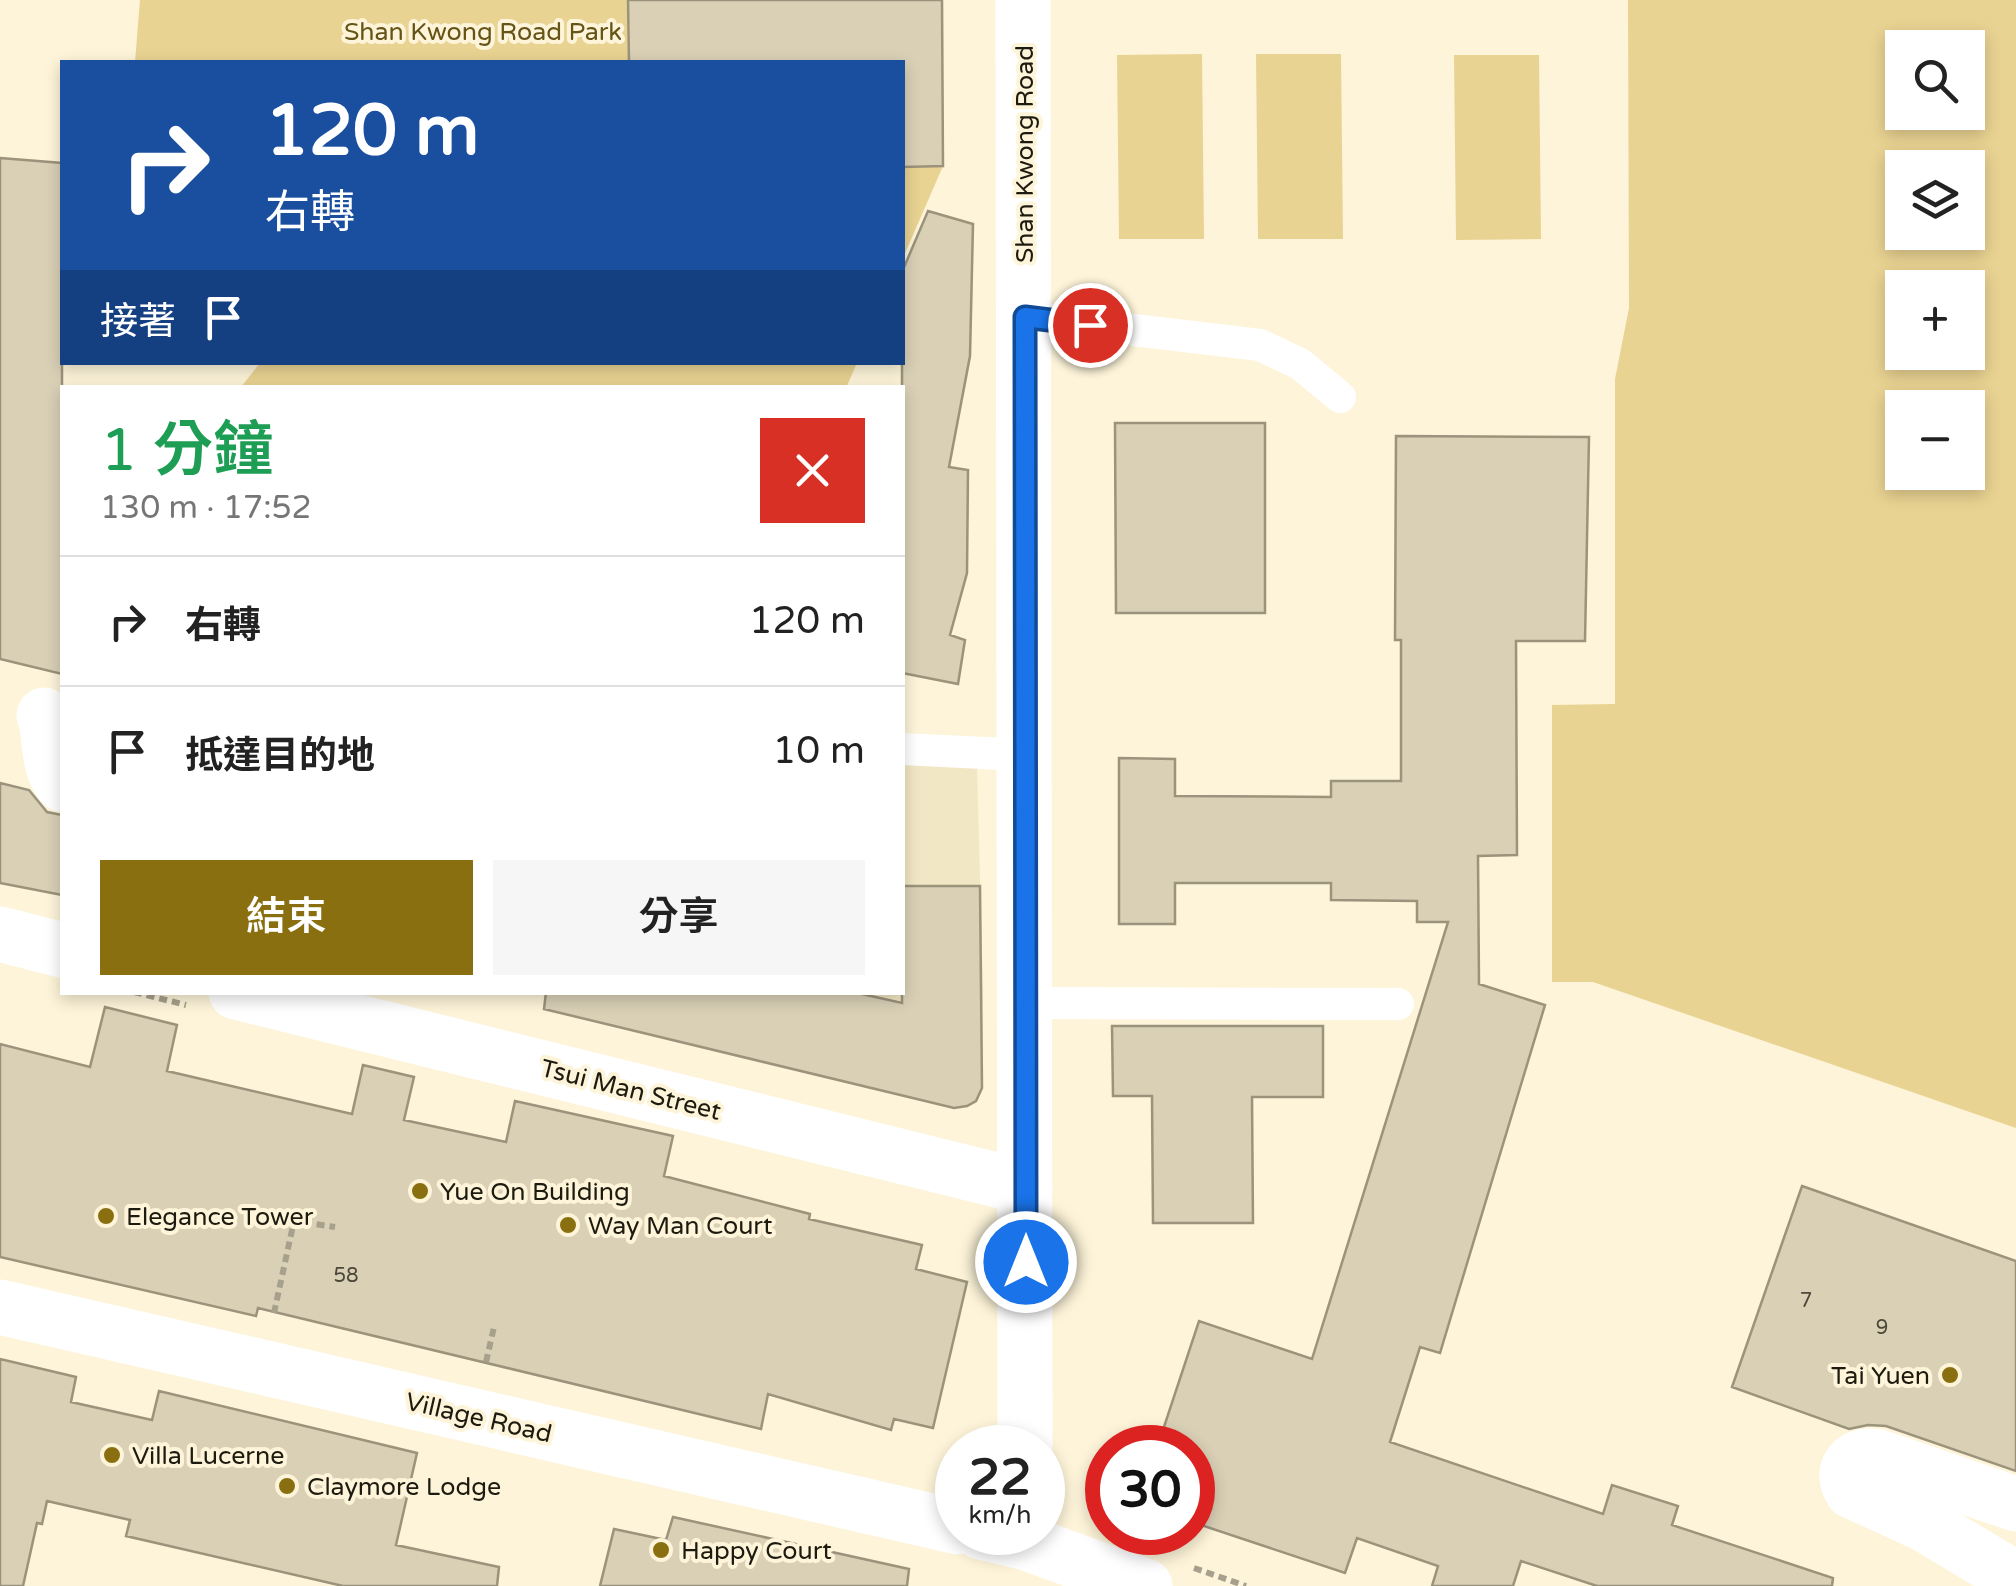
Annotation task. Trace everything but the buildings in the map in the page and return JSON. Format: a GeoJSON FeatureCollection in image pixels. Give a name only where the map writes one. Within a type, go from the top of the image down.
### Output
{"type":"FeatureCollection","features":[{"type":"Feature","properties":{"kind":"street","name":"Shan Kwong Road"},"geometry":{"type":"LineString","coordinates":[[1023,0],[1025,1425]]}},
{"type":"Feature","properties":{"kind":"street"},"geometry":{"type":"LineString","coordinates":[[22,709],[49,730],[53,773],[60,782]]}},
{"type":"Feature","properties":{"kind":"street"},"geometry":{"type":"LineString","coordinates":[[0,934],[60,949]]}},
{"type":"Feature","properties":{"kind":"street","name":"Tsui Man Street"},"geometry":{"type":"LineString","coordinates":[[248,995],[1026,1187]]}},
{"type":"Feature","properties":{"kind":"street","name":"Village Road"},"geometry":{"type":"LineString","coordinates":[[0,1307],[935,1522]]}},
{"type":"Feature","properties":{"kind":"street"},"geometry":{"type":"LineString","coordinates":[[2016,1504],[1876,1456],[1864,1455],[1852,1461],[1846,1471],[1846,1482],[1852,1492],[1924,1524],[2016,1579]]}},
{"type":"Feature","properties":{"kind":"street"},"geometry":{"type":"LineString","coordinates":[[1038,1555],[1145,1586]]}},
{"type":"Feature","properties":{"kind":"lane"},"geometry":{"type":"LineString","coordinates":[[1025,317],[1260,345],[1300,364],[1340,397]]}},
{"type":"Feature","properties":{"kind":"lane"},"geometry":{"type":"LineString","coordinates":[[905,749],[1026,755]]}},
{"type":"Feature","properties":{"kind":"lane"},"geometry":{"type":"LineString","coordinates":[[1026,1003],[1398,1004]]}},
{"type":"Feature","properties":{"kind":"path"},"geometry":{"type":"LineString","coordinates":[[273,1320],[294,1221],[335,1228]]}},
{"type":"Feature","properties":{"kind":"path"},"geometry":{"type":"LineString","coordinates":[[486,1362],[494,1327]]}},
{"type":"Feature","properties":{"kind":"shaded area"},"geometry":{"type":"Polygon","coordinates":[[[905,761],[977,765],[983,992],[982,1088],[976,1101],[653,995],[905,995],[905,761]]]}},
{"type":"Feature","properties":{"kind":"green space","name":"Shan Kwong Road Park"},"geometry":{"type":"Polygon","coordinates":[[[140,0],[628,0],[629,60],[135,60],[140,0]]]}},
{"type":"Feature","properties":{"kind":"green space"},"geometry":{"type":"Polygon","coordinates":[[[1628,0],[2016,0],[2016,1128],[1593,982],[1552,982],[1552,705],[1615,704],[1615,379],[1629,308],[1628,0]]]}},
{"type":"Feature","properties":{"kind":"green space"},"geometry":{"type":"Polygon","coordinates":[[[1202,54],[1204,239],[1119,239],[1117,55],[1202,54]]]}},
{"type":"Feature","properties":{"kind":"green space"},"geometry":{"type":"Polygon","coordinates":[[[1256,54],[1341,54],[1343,239],[1258,239],[1256,54]]]}},
{"type":"Feature","properties":{"kind":"green space"},"geometry":{"type":"Polygon","coordinates":[[[1454,55],[1539,55],[1541,239],[1456,240],[1454,55]]]}},
{"type":"Feature","properties":{"kind":"green space"},"geometry":{"type":"Polygon","coordinates":[[[943,166],[905,253],[905,167],[943,166]]]}},
{"type":"Feature","properties":{"kind":"green space"},"geometry":{"type":"Polygon","coordinates":[[[258,365],[856,365],[847,385],[243,385],[258,365]]]}},
{"type":"Feature","properties":{"kind":"place","name":"Yue On Building"},"geometry":{"type":"Point","coordinates":[420,1191]}},
{"type":"Feature","properties":{"kind":"place","name":"Elegance Tower"},"geometry":{"type":"Point","coordinates":[106,1216]}},
{"type":"Feature","properties":{"kind":"place","name":"Way Man Court"},"geometry":{"type":"Point","coordinates":[568,1225]}},
{"type":"Feature","properties":{"kind":"place","name":"Tai Yuen"},"geometry":{"type":"Point","coordinates":[1950,1375]}},
{"type":"Feature","properties":{"kind":"place","name":"Villa Lucerne"},"geometry":{"type":"Point","coordinates":[112,1455]}},
{"type":"Feature","properties":{"kind":"place","name":"Claymore Lodge"},"geometry":{"type":"Point","coordinates":[287,1486]}},
{"type":"Feature","properties":{"kind":"place","name":"Happy Court"},"geometry":{"type":"Point","coordinates":[661,1550]}},
{"type":"Feature","properties":{"kind":"route"},"geometry":{"type":"LineString","coordinates":[[1026,1262],[1025,317],[1090,325]]}}]}
